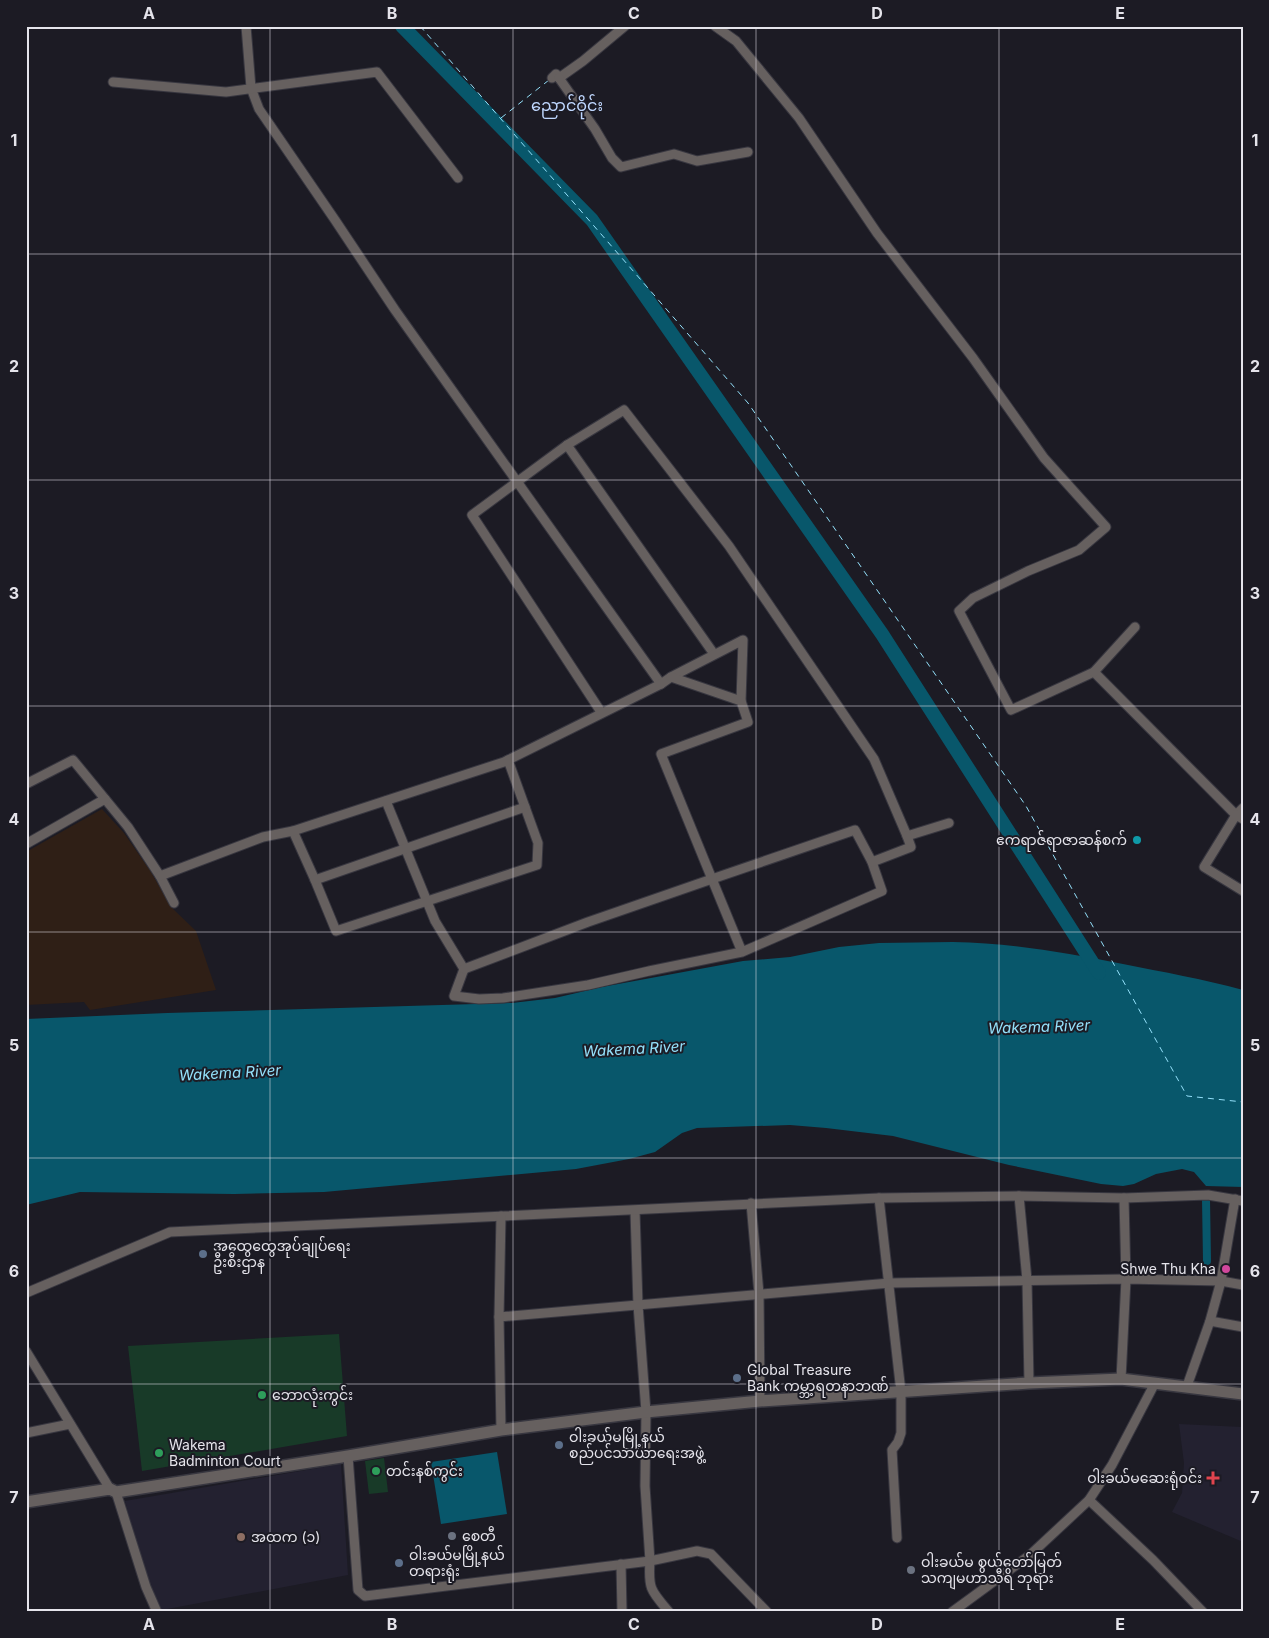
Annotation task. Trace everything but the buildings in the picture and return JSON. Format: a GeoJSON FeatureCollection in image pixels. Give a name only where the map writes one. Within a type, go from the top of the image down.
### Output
{"type":"FeatureCollection","features":[{"type":"Feature","properties":{"kind":"street"},"geometry":{"type":"LineString","coordinates":[[246,26],[251,88],[259,108],[395,310],[661,684]]}},
{"type":"Feature","properties":{"kind":"street"},"geometry":{"type":"LineString","coordinates":[[625,26],[583,61],[555,78],[595,129],[612,158],[621,166],[674,154],[696,161],[748,152]]}},
{"type":"Feature","properties":{"kind":"street"},"geometry":{"type":"LineString","coordinates":[[715,26],[736,41],[799,118],[877,233],[973,358],[1044,458],[1106,526],[1079,550],[1028,571],[973,598],[959,612],[1011,710],[1094,672],[1135,627]]}},
{"type":"Feature","properties":{"kind":"street"},"geometry":{"type":"LineString","coordinates":[[113,82],[226,92],[377,72],[458,178]]}},
{"type":"Feature","properties":{"kind":"street"},"geometry":{"type":"LineString","coordinates":[[601,712],[472,515],[567,445],[624,410],[729,546],[874,759],[911,847],[872,862]]}},
{"type":"Feature","properties":{"kind":"street"},"geometry":{"type":"LineString","coordinates":[[567,445],[714,654]]}},
{"type":"Feature","properties":{"kind":"street"},"geometry":{"type":"LineString","coordinates":[[160,876],[263,837],[293,831],[508,760],[601,712],[661,684],[743,640],[741,701],[748,722],[661,754],[742,952]]}},
{"type":"Feature","properties":{"kind":"street"},"geometry":{"type":"LineString","coordinates":[[1094,672],[1241,814],[1204,867],[1243,891]]}},
{"type":"Feature","properties":{"kind":"street"},"geometry":{"type":"LineString","coordinates":[[671,677],[741,701]]}},
{"type":"Feature","properties":{"kind":"street"},"geometry":{"type":"LineString","coordinates":[[26,784],[73,760],[128,827],[160,876],[174,903]]}},
{"type":"Feature","properties":{"kind":"street"},"geometry":{"type":"LineString","coordinates":[[293,831],[336,931],[427,902],[537,865],[538,843],[508,760]]}},
{"type":"Feature","properties":{"kind":"street"},"geometry":{"type":"LineString","coordinates":[[26,844],[105,799]]}},
{"type":"Feature","properties":{"kind":"street"},"geometry":{"type":"LineString","coordinates":[[386,801],[435,921],[464,969]]}},
{"type":"Feature","properties":{"kind":"street"},"geometry":{"type":"LineString","coordinates":[[315,880],[405,850],[525,806]]}},
{"type":"Feature","properties":{"kind":"street"},"geometry":{"type":"LineString","coordinates":[[907,836],[949,823]]}},
{"type":"Feature","properties":{"kind":"street"},"geometry":{"type":"LineString","coordinates":[[855,830],[872,862],[882,891],[742,952],[649,970],[588,985],[487,999],[454,996],[464,969],[588,922],[855,830]]}},
{"type":"Feature","properties":{"kind":"street"},"geometry":{"type":"LineString","coordinates":[[26,1293],[170,1232],[879,1198],[1019,1196],[1124,1198],[1208,1195],[1239,1200],[1210,1321],[1187,1386]]}},
{"type":"Feature","properties":{"kind":"street"},"geometry":{"type":"LineString","coordinates":[[1019,1196],[1027,1280],[1029,1383]]}},
{"type":"Feature","properties":{"kind":"street"},"geometry":{"type":"LineString","coordinates":[[879,1198],[901,1392],[901,1433],[898,1442],[892,1450],[897,1538]]}},
{"type":"Feature","properties":{"kind":"street"},"geometry":{"type":"LineString","coordinates":[[1121,1379],[1126,1279],[1124,1198]]}},
{"type":"Feature","properties":{"kind":"street"},"geometry":{"type":"LineString","coordinates":[[751,1203],[759,1294],[760,1401]]}},
{"type":"Feature","properties":{"kind":"street"},"geometry":{"type":"LineString","coordinates":[[635,1211],[638,1305],[646,1412],[645,1486],[650,1561],[648,1579],[652,1592],[669,1612]]}},
{"type":"Feature","properties":{"kind":"street"},"geometry":{"type":"LineString","coordinates":[[500,1430],[499,1317],[501,1216]]}},
{"type":"Feature","properties":{"kind":"street"},"geometry":{"type":"LineString","coordinates":[[499,1317],[890,1283],[1126,1279],[1221,1281],[1243,1285]]}},
{"type":"Feature","properties":{"kind":"street"},"geometry":{"type":"LineString","coordinates":[[1210,1321],[1243,1327]]}},
{"type":"Feature","properties":{"kind":"street"},"geometry":{"type":"LineString","coordinates":[[26,1351],[30,1366],[113,1491],[146,1587],[157,1612]]}},
{"type":"Feature","properties":{"kind":"street"},"geometry":{"type":"LineString","coordinates":[[26,1502],[348,1456],[500,1430],[646,1412],[760,1401],[1029,1383],[1121,1379],[1243,1394]]}},
{"type":"Feature","properties":{"kind":"street"},"geometry":{"type":"LineString","coordinates":[[952,1612],[1030,1555],[1089,1500],[1112,1465],[1155,1383]]}},
{"type":"Feature","properties":{"kind":"street"},"geometry":{"type":"LineString","coordinates":[[26,1433],[70,1424]]}},
{"type":"Feature","properties":{"kind":"street"},"geometry":{"type":"LineString","coordinates":[[348,1456],[358,1590],[365,1596],[650,1561],[697,1551],[711,1554],[768,1612]]}},
{"type":"Feature","properties":{"kind":"street"},"geometry":{"type":"LineString","coordinates":[[1089,1500],[1153,1560],[1202,1612]]}},
{"type":"Feature","properties":{"kind":"street"},"geometry":{"type":"LineString","coordinates":[[621,1564],[622,1612]]}},
{"type":"Feature","properties":{"kind":"shaded area"},"geometry":{"type":"Polygon","coordinates":[[[102,809],[124,833],[151,872],[171,907],[196,931],[216,990],[90,1010],[84,1002],[26,1005],[26,852],[102,809]]]}},
{"type":"Feature","properties":{"kind":"shaded area","name":"ဝါးခယ်မဆေးရုံဝင်း"},"geometry":{"type":"Polygon","coordinates":[[[1179,1424],[1242,1427],[1243,1425],[1243,1542],[1172,1512],[1182,1493],[1184,1463],[1179,1424]]]}},
{"type":"Feature","properties":{"kind":"shaded area","name":"အထက (၁)"},"geometry":{"type":"Polygon","coordinates":[[[341,1464],[348,1575],[162,1610],[145,1574],[125,1501],[341,1464]]]}},
{"type":"Feature","properties":{"kind":"green space"},"geometry":{"type":"Polygon","coordinates":[[[339,1334],[347,1436],[142,1471],[128,1346],[339,1334]]]}},
{"type":"Feature","properties":{"kind":"green space"},"geometry":{"type":"Polygon","coordinates":[[[384,1458],[388,1492],[369,1494],[365,1461],[384,1458]]]}},
{"type":"Feature","properties":{"kind":"water","name":"Wakema River"},"geometry":{"type":"Polygon","coordinates":[[[953,942],[996,944],[1059,952],[1213,982],[1243,990],[1243,1187],[1206,1186],[1194,1172],[1182,1169],[1156,1174],[1134,1184],[1123,1186],[1101,1184],[1009,1165],[893,1136],[790,1125],[697,1128],[682,1133],[655,1152],[576,1169],[324,1192],[234,1194],[80,1192],[26,1205],[26,1019],[512,1003],[555,998],[602,987],[743,961],[790,957],[839,947],[879,943],[953,942]]]}},
{"type":"Feature","properties":{"kind":"water"},"geometry":{"type":"Polygon","coordinates":[[[497,1452],[507,1514],[441,1524],[431,1462],[497,1452]]]}},
{"type":"Feature","properties":{"kind":"waterway"},"geometry":{"type":"LineString","coordinates":[[402,26],[592,220],[882,634],[1099,973]]}},
{"type":"Feature","properties":{"kind":"waterway"},"geometry":{"type":"LineString","coordinates":[[1206,1199],[1207,1261]]}},
{"type":"Feature","properties":{"kind":"ferry route"},"geometry":{"type":"LineString","coordinates":[[420,26],[748,403],[1026,806],[1187,1096],[1243,1102]]}},
{"type":"Feature","properties":{"kind":"ferry route"},"geometry":{"type":"LineString","coordinates":[[501,118],[549,80]]}},
{"type":"Feature","properties":{"kind":"place","name":"ဧကရာဇ်ရာဇာဆန်စက်"},"geometry":{"type":"Point","coordinates":[1137,840]}},
{"type":"Feature","properties":{"kind":"place","name":"အထွေထွေအုပ်ချုပ်ရေး ဦးစီးဌာန"},"geometry":{"type":"Point","coordinates":[203,1254]}},
{"type":"Feature","properties":{"kind":"place","name":"Shwe Thu Kha"},"geometry":{"type":"Point","coordinates":[1226,1269]}},
{"type":"Feature","properties":{"kind":"place","name":"Global Treasure Bank ကမ္ဘာ့ရတနာဘဏ်"},"geometry":{"type":"Point","coordinates":[737,1378]}},
{"type":"Feature","properties":{"kind":"place","name":"ဘောလုံးကွင်း"},"geometry":{"type":"Point","coordinates":[262,1395]}},
{"type":"Feature","properties":{"kind":"place","name":"ဝါးခယ်မမြို့နယ် စည်ပင်သာယာရေးအဖွဲ့"},"geometry":{"type":"Point","coordinates":[559,1445]}},
{"type":"Feature","properties":{"kind":"place","name":"Wakema Badminton Court"},"geometry":{"type":"Point","coordinates":[159,1453]}},
{"type":"Feature","properties":{"kind":"place","name":"တင်းနစ်ကွင်း"},"geometry":{"type":"Point","coordinates":[376,1471]}},
{"type":"Feature","properties":{"kind":"place","name":"ဝါးခယ်မဆေးရုံဝင်း"},"geometry":{"type":"Point","coordinates":[1213,1478]}},
{"type":"Feature","properties":{"kind":"place","name":"စေတီ"},"geometry":{"type":"Point","coordinates":[452,1536]}},
{"type":"Feature","properties":{"kind":"place","name":"အထက (၁)"},"geometry":{"type":"Point","coordinates":[241,1537]}},
{"type":"Feature","properties":{"kind":"place","name":"ဝါးခယ်မမြို့နယ် တရားရုံး"},"geometry":{"type":"Point","coordinates":[399,1563]}},
{"type":"Feature","properties":{"kind":"place","name":"ဝါးခယ်မ စွယ်တော်မြတ် သကျမဟာသီရိ ဘုရား"},"geometry":{"type":"Point","coordinates":[911,1570]}},
{"type":"Feature","properties":{"kind":"district","name":"ညောင်ဝိုင်း"},"geometry":{"type":"Point","coordinates":[567,105]}}]}
